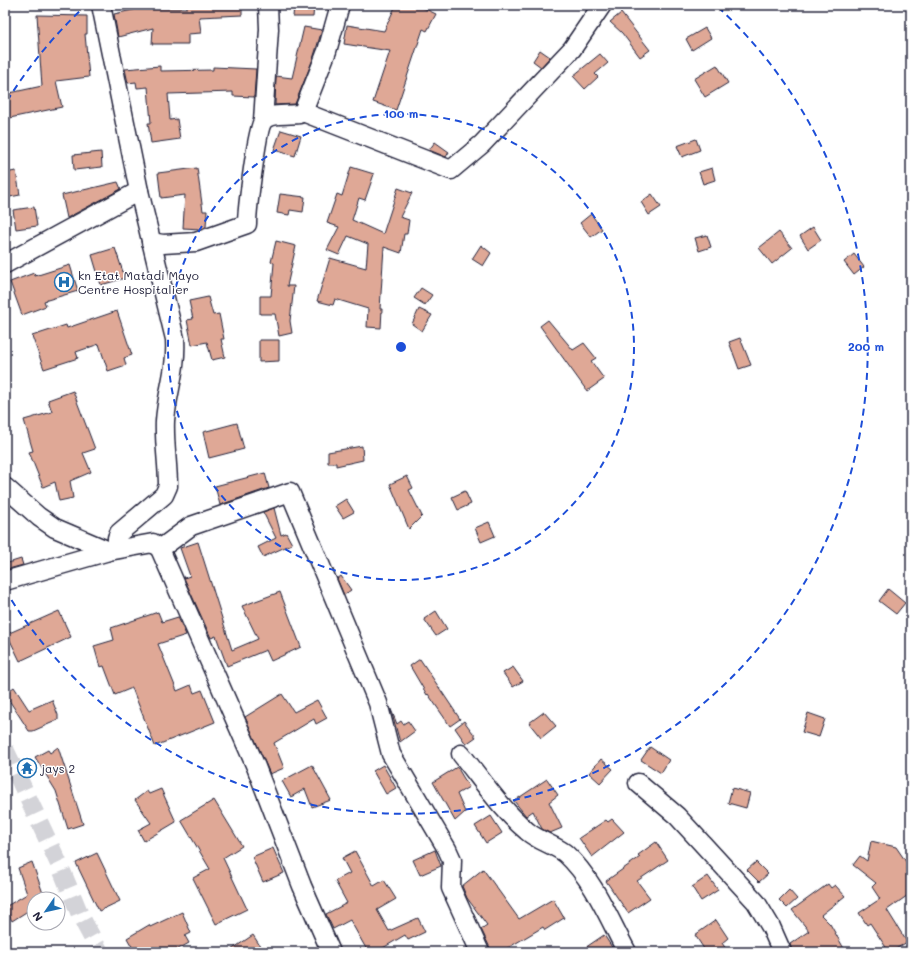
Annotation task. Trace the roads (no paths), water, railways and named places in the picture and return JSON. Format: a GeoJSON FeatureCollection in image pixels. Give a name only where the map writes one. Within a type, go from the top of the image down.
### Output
{"type":"FeatureCollection","features":[{"type":"Feature","properties":{"kind":"street"},"geometry":{"type":"LineString","coordinates":[[101,5],[151,242],[175,339],[175,365],[165,421],[168,486],[164,495],[119,533],[113,550]]}},
{"type":"Feature","properties":{"kind":"street"},"geometry":{"type":"LineString","coordinates":[[151,242],[163,244],[196,242],[247,224],[256,155],[263,121],[269,29],[268,5]]}},
{"type":"Feature","properties":{"kind":"street"},"geometry":{"type":"LineString","coordinates":[[303,112],[327,51],[340,5]]}},
{"type":"Feature","properties":{"kind":"street"},"geometry":{"type":"LineString","coordinates":[[263,121],[268,117],[299,114],[303,112],[451,170],[482,144],[572,49],[602,5]]}},
{"type":"Feature","properties":{"kind":"street"},"geometry":{"type":"LineString","coordinates":[[6,261],[140,191]]}},
{"type":"Feature","properties":{"kind":"street"},"geometry":{"type":"LineString","coordinates":[[5,487],[39,517],[55,528],[113,550]]}},
{"type":"Feature","properties":{"kind":"street"},"geometry":{"type":"LineString","coordinates":[[160,549],[191,526],[290,492],[378,703],[391,754],[452,860],[452,888],[480,952]]}},
{"type":"Feature","properties":{"kind":"street"},"geometry":{"type":"LineString","coordinates":[[5,581],[113,550],[154,543],[160,549],[256,767],[302,886],[331,952]]}},
{"type":"Feature","properties":{"kind":"street"},"geometry":{"type":"LineString","coordinates":[[462,754],[509,813],[526,830],[537,838],[565,853],[576,865],[587,879],[627,952]]}},
{"type":"Feature","properties":{"kind":"street"},"geometry":{"type":"LineString","coordinates":[[638,783],[677,816],[756,902],[771,927],[782,952]]}},
{"type":"Feature","properties":{"kind":"tunnel"},"geometry":{"type":"LineString","coordinates":[[5,749],[59,864],[81,917],[100,952]]}},
{"type":"Feature","properties":{"kind":"place","name":"kn Etat Matadi Mayo Centre Hospitalier"},"geometry":{"type":"Point","coordinates":[64,282]}},
{"type":"Feature","properties":{"kind":"place","name":"jays 2"},"geometry":{"type":"Point","coordinates":[27,768]}}]}
